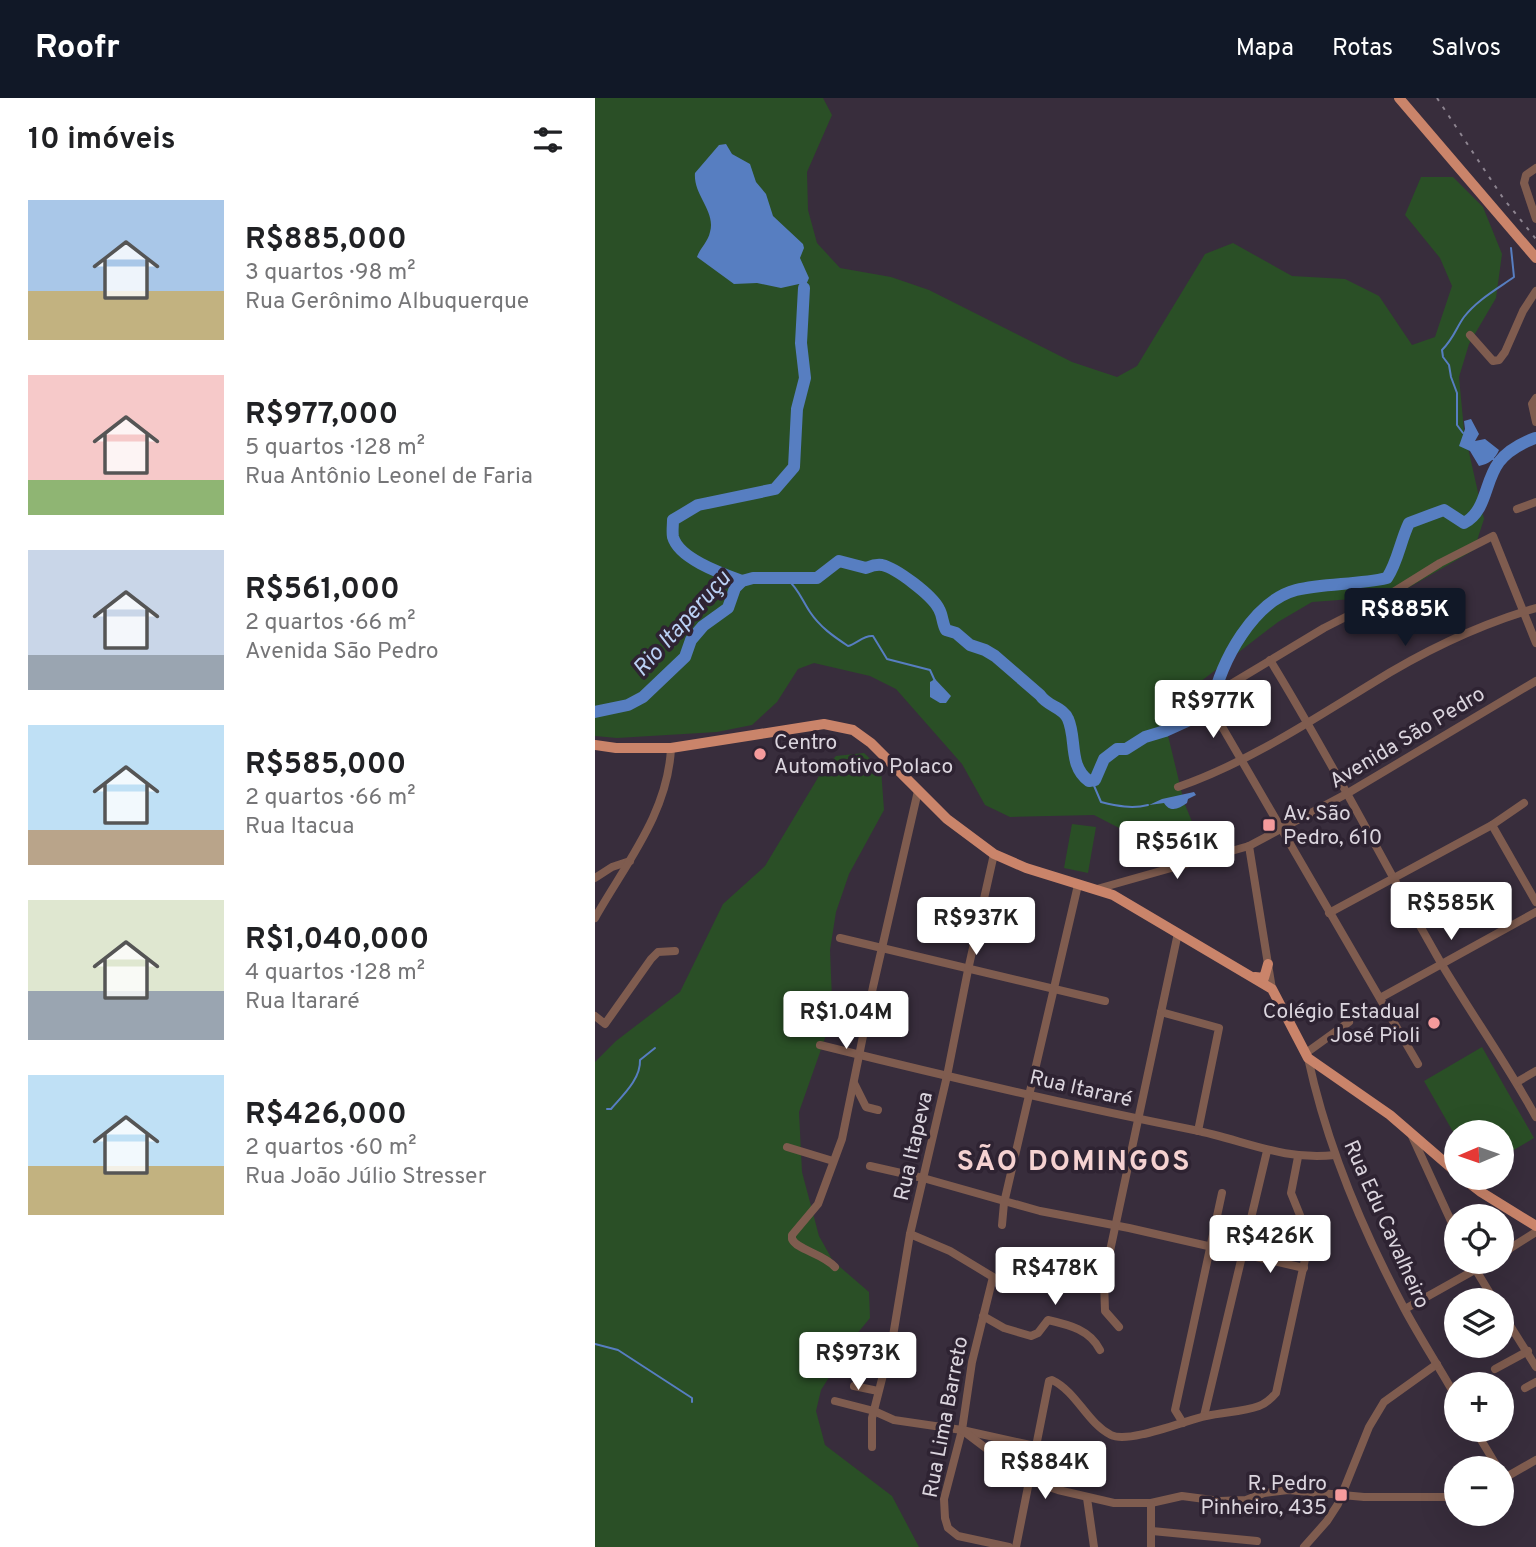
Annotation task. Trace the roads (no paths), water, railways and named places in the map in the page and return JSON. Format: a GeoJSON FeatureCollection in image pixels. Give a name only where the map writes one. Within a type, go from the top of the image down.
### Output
{"type":"FeatureCollection","features":[{"type":"Feature","properties":{"kind":"main road"},"geometry":{"type":"LineString","coordinates":[[1399,98],[1536,258]]}},
{"type":"Feature","properties":{"kind":"main road"},"geometry":{"type":"LineString","coordinates":[[595,745],[616,748],[671,748],[824,723],[853,730],[871,743],[961,831],[994,853],[1025,868],[1097,889],[1121,899],[1177,938],[1272,989],[1307,1056],[1390,1115],[1444,1163]]}},
{"type":"Feature","properties":{"kind":"main road"},"geometry":{"type":"LineString","coordinates":[[1249,975],[1265,978],[1268,964]]}},
{"type":"Feature","properties":{"kind":"main road"},"geometry":{"type":"LineString","coordinates":[[1478,1190],[1536,1226]]}},
{"type":"Feature","properties":{"kind":"street"},"geometry":{"type":"LineString","coordinates":[[1536,168],[1526,175],[1524,183],[1536,219]]}},
{"type":"Feature","properties":{"kind":"street"},"geometry":{"type":"LineString","coordinates":[[1470,335],[1493,360],[1499,360],[1536,291]]}},
{"type":"Feature","properties":{"kind":"street"},"geometry":{"type":"LineString","coordinates":[[1536,398],[1532,404],[1536,422]]}},
{"type":"Feature","properties":{"kind":"street"},"geometry":{"type":"LineString","coordinates":[[1517,509],[1536,502]]}},
{"type":"Feature","properties":{"kind":"street"},"geometry":{"type":"LineString","coordinates":[[1226,687],[1324,628],[1493,536],[1536,643]]}},
{"type":"Feature","properties":{"kind":"street"},"geometry":{"type":"LineString","coordinates":[[1178,787],[1211,776],[1309,724],[1372,683],[1459,637],[1536,608]]}},
{"type":"Feature","properties":{"kind":"street"},"geometry":{"type":"LineString","coordinates":[[1271,660],[1442,963],[1517,1082],[1536,1118]]}},
{"type":"Feature","properties":{"kind":"street","name":"Avenida São Pedro"},"geometry":{"type":"LineString","coordinates":[[1097,889],[1249,846],[1348,793],[1536,681]]}},
{"type":"Feature","properties":{"kind":"street"},"geometry":{"type":"LineString","coordinates":[[1210,706],[1418,1064]]}},
{"type":"Feature","properties":{"kind":"street"},"geometry":{"type":"LineString","coordinates":[[595,918],[646,835],[671,763],[671,748]]}},
{"type":"Feature","properties":{"kind":"street"},"geometry":{"type":"LineString","coordinates":[[835,1266],[820,1255],[796,1246],[792,1239],[795,1229],[818,1204],[842,1139],[881,950],[918,791]]}},
{"type":"Feature","properties":{"kind":"street"},"geometry":{"type":"LineString","coordinates":[[1329,913],[1492,825],[1524,803]]}},
{"type":"Feature","properties":{"kind":"street"},"geometry":{"type":"LineString","coordinates":[[1492,825],[1536,902]]}},
{"type":"Feature","properties":{"kind":"street"},"geometry":{"type":"LineString","coordinates":[[1249,846],[1272,989]]}},
{"type":"Feature","properties":{"kind":"street","name":"Rua Itapeva"},"geometry":{"type":"LineString","coordinates":[[872,1447],[870,1435],[874,1410],[893,1336],[910,1234],[947,1076],[994,853]]}},
{"type":"Feature","properties":{"kind":"street"},"geometry":{"type":"LineString","coordinates":[[595,878],[613,867],[631,861]]}},
{"type":"Feature","properties":{"kind":"street"},"geometry":{"type":"LineString","coordinates":[[1121,882],[1117,889],[1121,899]]}},
{"type":"Feature","properties":{"kind":"street"},"geometry":{"type":"LineString","coordinates":[[1002,1225],[1004,1203],[1078,885]]}},
{"type":"Feature","properties":{"kind":"street"},"geometry":{"type":"LineString","coordinates":[[1380,998],[1536,912]]}},
{"type":"Feature","properties":{"kind":"street"},"geometry":{"type":"LineString","coordinates":[[1119,1327],[1105,1311],[1104,1279],[1177,938]]}},
{"type":"Feature","properties":{"kind":"street"},"geometry":{"type":"LineString","coordinates":[[840,939],[1105,1002]]}},
{"type":"Feature","properties":{"kind":"street"},"geometry":{"type":"LineString","coordinates":[[595,1016],[605,1024],[651,958],[658,952],[675,951]]}},
{"type":"Feature","properties":{"kind":"street"},"geometry":{"type":"LineString","coordinates":[[1161,1012],[1219,1028],[1198,1131]]}},
{"type":"Feature","properties":{"kind":"street"},"geometry":{"type":"LineString","coordinates":[[1307,1056],[1349,1022]]}},
{"type":"Feature","properties":{"kind":"street","name":"Rua Itararé"},"geometry":{"type":"LineString","coordinates":[[820,1045],[1138,1120],[1198,1131],[1267,1151],[1298,1157],[1335,1155]]}},
{"type":"Feature","properties":{"kind":"street","name":"Rua Edu Cavalheiro"},"geometry":{"type":"LineString","coordinates":[[1307,1056],[1335,1155],[1377,1253],[1405,1309],[1444,1376]]}},
{"type":"Feature","properties":{"kind":"street"},"geometry":{"type":"LineString","coordinates":[[1517,1082],[1536,1071]]}},
{"type":"Feature","properties":{"kind":"street"},"geometry":{"type":"LineString","coordinates":[[1315,1090],[1318,1078],[1330,1074]]}},
{"type":"Feature","properties":{"kind":"street"},"geometry":{"type":"LineString","coordinates":[[854,1083],[866,1107],[878,1110]]}},
{"type":"Feature","properties":{"kind":"street"},"geometry":{"type":"LineString","coordinates":[[1411,1134],[1444,1206]]}},
{"type":"Feature","properties":{"kind":"street"},"geometry":{"type":"LineString","coordinates":[[787,1147],[834,1161]]}},
{"type":"Feature","properties":{"kind":"street"},"geometry":{"type":"LineString","coordinates":[[1204,1416],[1267,1151]]}},
{"type":"Feature","properties":{"kind":"street"},"geometry":{"type":"LineString","coordinates":[[1016,1547],[1045,1390],[1049,1381],[1062,1385],[1093,1419],[1111,1435],[1120,1437],[1164,1429],[1204,1416],[1257,1407],[1269,1401],[1276,1393],[1304,1268],[1308,1235],[1291,1193],[1298,1157]]}},
{"type":"Feature","properties":{"kind":"street"},"geometry":{"type":"LineString","coordinates":[[1425,1166],[1428,1157],[1436,1157]]}},
{"type":"Feature","properties":{"kind":"street"},"geometry":{"type":"LineString","coordinates":[[870,1166],[923,1178],[1004,1203],[1304,1268]]}},
{"type":"Feature","properties":{"kind":"street"},"geometry":{"type":"LineString","coordinates":[[1183,1423],[1175,1410],[1222,1193]]}},
{"type":"Feature","properties":{"kind":"street"},"geometry":{"type":"LineString","coordinates":[[1514,1246],[1536,1232]]}},
{"type":"Feature","properties":{"kind":"street","name":"Rua Lima Barreto"},"geometry":{"type":"LineString","coordinates":[[910,1234],[950,1251],[993,1277],[972,1362],[962,1430],[944,1499],[948,1528],[958,1536],[1009,1547]]}},
{"type":"Feature","properties":{"kind":"street"},"geometry":{"type":"LineString","coordinates":[[1405,1309],[1469,1274]]}},
{"type":"Feature","properties":{"kind":"street"},"geometry":{"type":"LineString","coordinates":[[983,1316],[1004,1328],[1031,1336],[1038,1333],[1048,1320],[1060,1323],[1091,1336],[1100,1350]]}},
{"type":"Feature","properties":{"kind":"street"},"geometry":{"type":"LineString","coordinates":[[1514,1330],[1536,1367]]}},
{"type":"Feature","properties":{"kind":"street"},"geometry":{"type":"LineString","coordinates":[[1495,1369],[1528,1351]]}},
{"type":"Feature","properties":{"kind":"street"},"geometry":{"type":"LineString","coordinates":[[1304,1547],[1327,1521],[1341,1495],[1375,1414],[1384,1402],[1437,1364]]}},
{"type":"Feature","properties":{"kind":"street"},"geometry":{"type":"LineString","coordinates":[[1525,1388],[1536,1382]]}},
{"type":"Feature","properties":{"kind":"street"},"geometry":{"type":"LineString","coordinates":[[854,1387],[878,1391]]}},
{"type":"Feature","properties":{"kind":"street"},"geometry":{"type":"LineString","coordinates":[[835,1401],[874,1410],[894,1420],[962,1430],[1035,1446],[1072,1458]]}},
{"type":"Feature","properties":{"kind":"street"},"geometry":{"type":"LineString","coordinates":[[962,1430],[1028,1480],[1114,1503],[1151,1503],[1182,1496],[1220,1501],[1245,1500],[1264,1493],[1288,1490],[1364,1497],[1444,1497]]}},
{"type":"Feature","properties":{"kind":"street"},"geometry":{"type":"LineString","coordinates":[[1514,1472],[1536,1460]]}},
{"type":"Feature","properties":{"kind":"street"},"geometry":{"type":"LineString","coordinates":[[1087,1497],[1094,1547]]}},
{"type":"Feature","properties":{"kind":"street"},"geometry":{"type":"LineString","coordinates":[[1151,1503],[1151,1547]]}},
{"type":"Feature","properties":{"kind":"street"},"geometry":{"type":"LineString","coordinates":[[1152,1531],[1257,1541]]}},
{"type":"Feature","properties":{"kind":"water"},"geometry":{"type":"Polygon","coordinates":[[[726,144],[732,154],[750,164],[756,182],[766,194],[773,216],[803,244],[800,258],[809,278],[805,287],[799,284],[781,288],[757,283],[734,284],[697,257],[709,236],[711,224],[697,189],[695,173],[719,145],[726,144]]]}},
{"type":"Feature","properties":{"kind":"water"},"geometry":{"type":"Polygon","coordinates":[[[1471,419],[1479,434],[1475,441],[1485,439],[1499,450],[1491,461],[1479,466],[1470,451],[1459,446],[1465,429],[1464,421],[1471,419]]]}},
{"type":"Feature","properties":{"kind":"water"},"geometry":{"type":"Polygon","coordinates":[[[935,679],[951,696],[946,703],[940,703],[930,697],[930,682],[935,679]]]}},
{"type":"Feature","properties":{"kind":"water"},"geometry":{"type":"Polygon","coordinates":[[[1194,792],[1196,795],[1178,808],[1169,808],[1164,803],[1149,805],[1162,799],[1194,792]]]}},
{"type":"Feature","properties":{"kind":"waterway"},"geometry":{"type":"LineString","coordinates":[[1463,433],[1457,425],[1457,393],[1442,350],[1469,311],[1514,277],[1511,248]]}},
{"type":"Feature","properties":{"kind":"waterway"},"geometry":{"type":"LineString","coordinates":[[742,581],[703,565],[684,552],[673,537],[673,520],[698,505],[775,489],[794,467],[797,409],[805,378],[801,343],[804,288]]}},
{"type":"Feature","properties":{"kind":"waterway","name":"Rio Itaperuçu"},"geometry":{"type":"LineString","coordinates":[[1213,702],[1231,652],[1241,635],[1266,607],[1281,596],[1296,590],[1387,578],[1409,523],[1444,510],[1464,523],[1477,511],[1499,462],[1515,447],[1535,438]]}},
{"type":"Feature","properties":{"kind":"waterway"},"geometry":{"type":"LineString","coordinates":[[1491,458],[1499,462]]}},
{"type":"Feature","properties":{"kind":"waterway","name":"Rio Itaperuçu"},"geometry":{"type":"LineString","coordinates":[[595,712],[628,705],[643,697],[685,657],[691,640],[703,626],[728,608],[735,588],[742,581],[753,578],[817,578],[839,561],[866,568],[882,565],[904,577],[935,603],[946,630],[995,656],[1047,702],[1063,712],[1071,727],[1078,768],[1089,781],[1095,780],[1104,759],[1117,749],[1126,749],[1145,737],[1209,711]]}},
{"type":"Feature","properties":{"kind":"waterway"},"geometry":{"type":"LineString","coordinates":[[787,579],[818,622],[842,642],[848,646],[873,636],[887,659],[930,670],[935,681]]}},
{"type":"Feature","properties":{"kind":"waterway"},"geometry":{"type":"LineString","coordinates":[[1092,781],[1101,802],[1136,807],[1148,805]]}},
{"type":"Feature","properties":{"kind":"waterway"},"geometry":{"type":"LineString","coordinates":[[607,1109],[611,1109],[630,1087],[640,1060],[655,1048]]}},
{"type":"Feature","properties":{"kind":"waterway"},"geometry":{"type":"LineString","coordinates":[[595,1344],[618,1350],[692,1398],[692,1402]]}},
{"type":"Feature","properties":{"kind":"railway"},"geometry":{"type":"LineString","coordinates":[[1437,98],[1503,198],[1536,239]]}},
{"type":"Feature","properties":{"kind":"place","name":"Centro Automotivo Polaco"},"geometry":{"type":"Point","coordinates":[760,754]}},
{"type":"Feature","properties":{"kind":"place","name":"Av. São Pedro, 610"},"geometry":{"type":"Point","coordinates":[1269,825]}},
{"type":"Feature","properties":{"kind":"place","name":"Colégio Estadual José Pioli"},"geometry":{"type":"Point","coordinates":[1434,1023]}},
{"type":"Feature","properties":{"kind":"place","name":"R. Pedro Pinheiro, 435"},"geometry":{"type":"Point","coordinates":[1341,1495]}},
{"type":"Feature","properties":{"kind":"district","name":"SÃO DOMINGOS"},"geometry":{"type":"Point","coordinates":[1074,1160]}}]}
